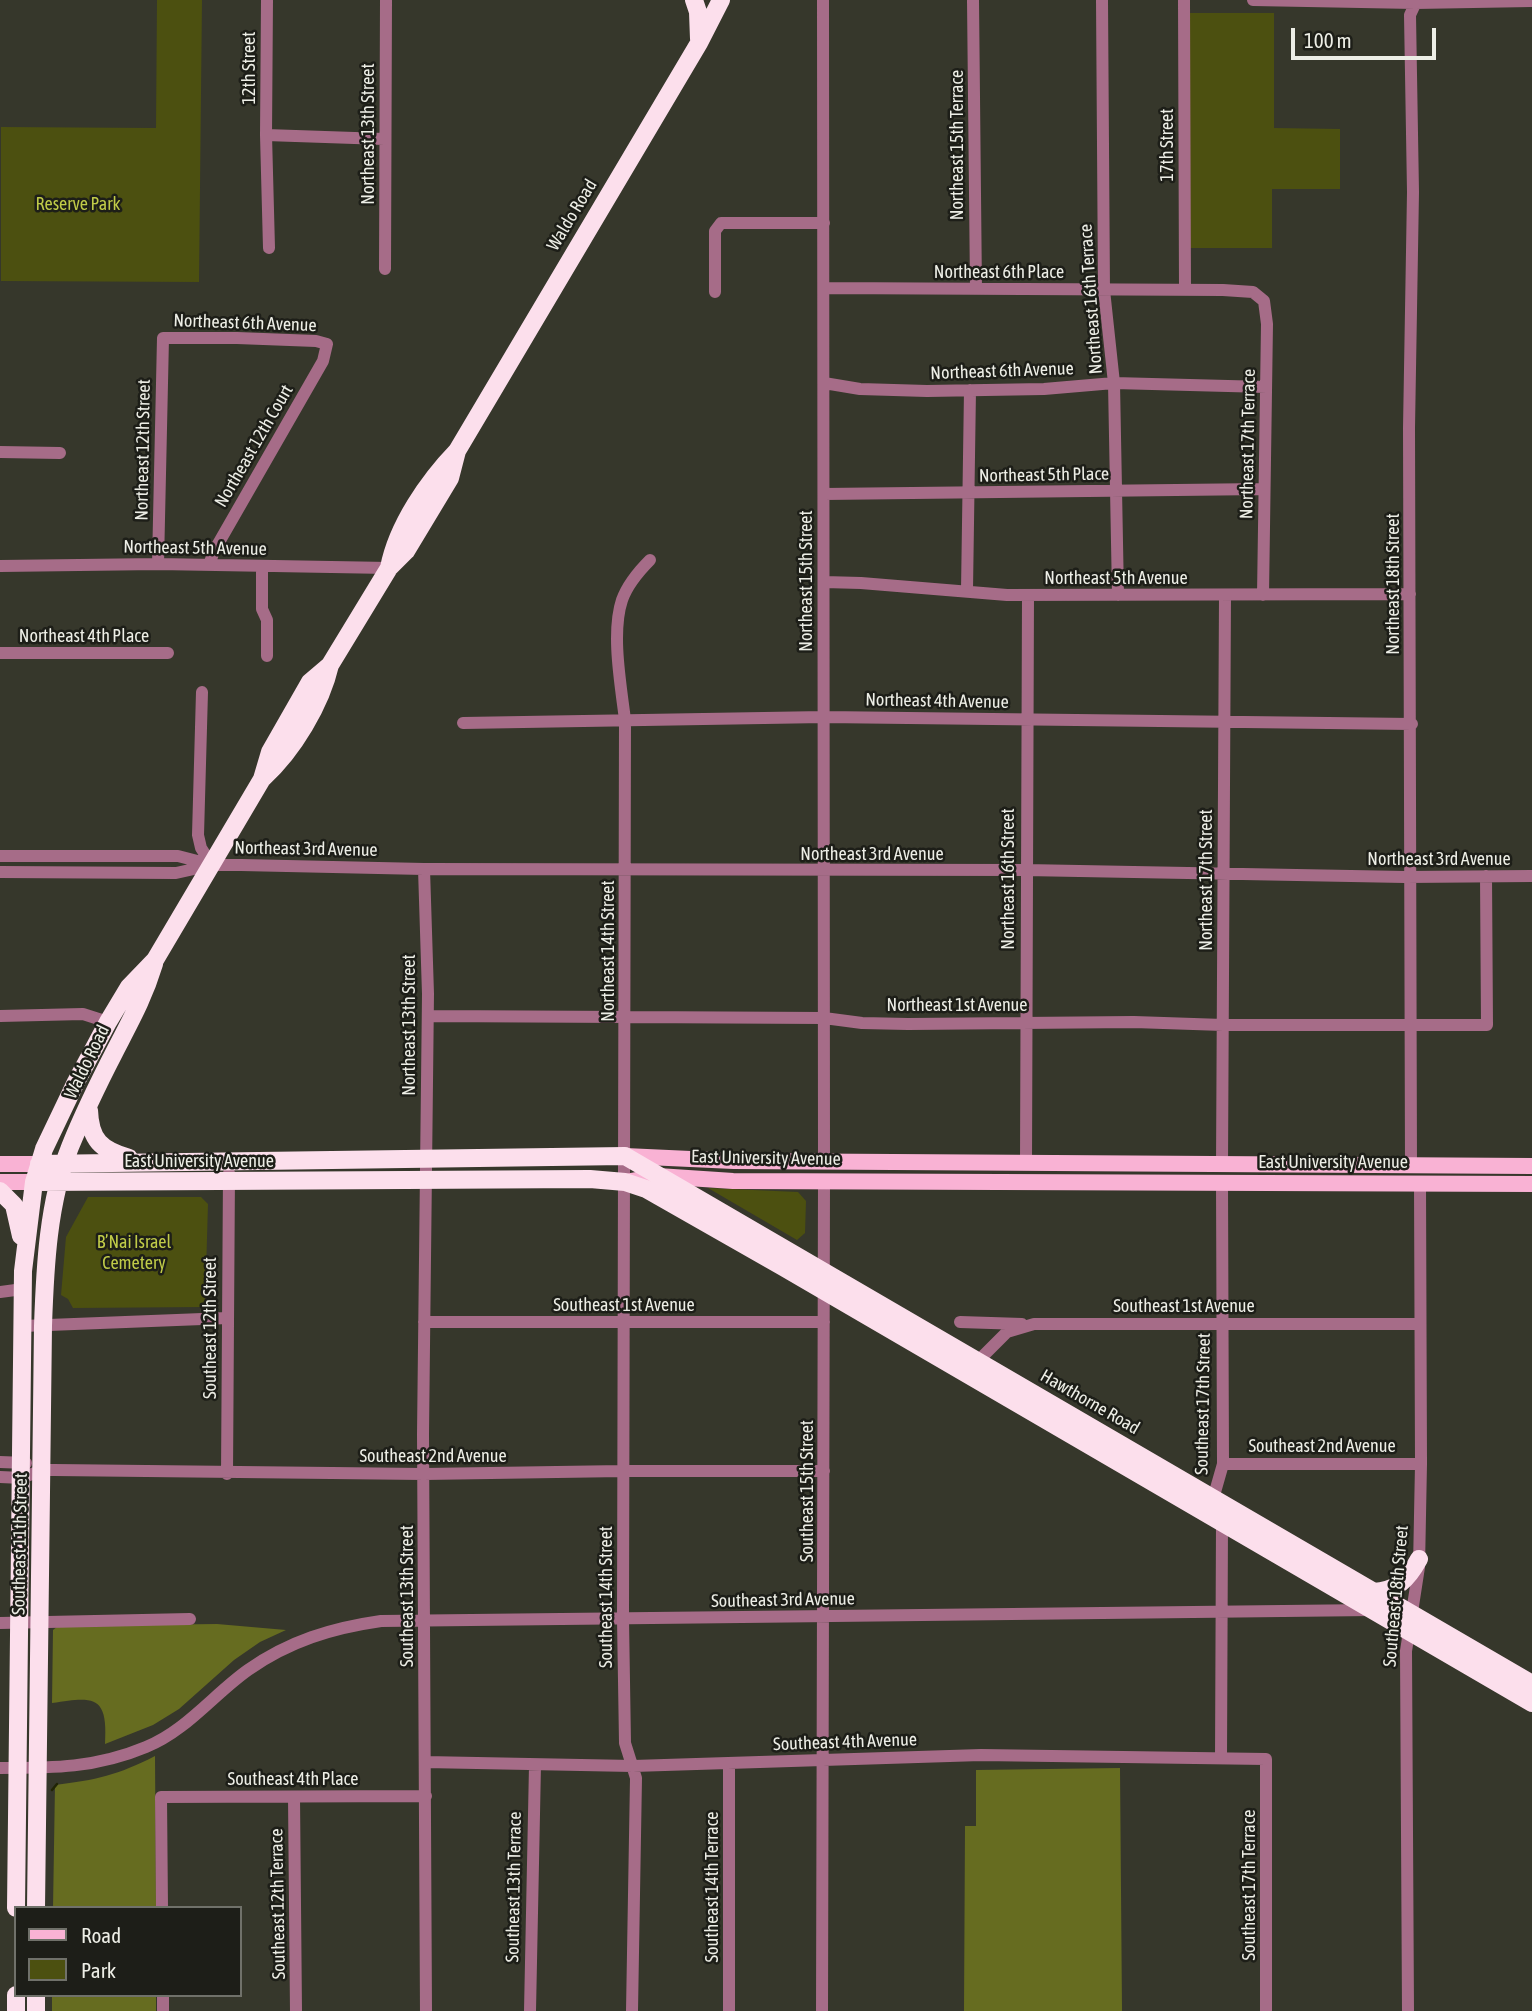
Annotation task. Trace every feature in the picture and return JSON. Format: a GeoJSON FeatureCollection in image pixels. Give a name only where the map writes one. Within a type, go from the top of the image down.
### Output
{"type":"FeatureCollection","features":[{"type":"Feature","properties":{"kind":"highway"},"geometry":{"type":"LineString","coordinates":[[694,0],[698,12],[699,43]]}},
{"type":"Feature","properties":{"kind":"highway","name":"Waldo Road"},"geometry":{"type":"LineString","coordinates":[[39,1164],[76,1082],[108,1021],[129,987],[155,960],[262,779],[282,761],[324,689],[330,665],[389,568],[393,544],[436,472],[457,451],[699,43],[721,0]]}},
{"type":"Feature","properties":{"kind":"highway","name":"Waldo Road"},"geometry":{"type":"LineString","coordinates":[[60,1182],[65,1163],[89,1107],[146,993],[155,960]]}},
{"type":"Feature","properties":{"kind":"highway"},"geometry":{"type":"LineString","coordinates":[[89,1107],[89,1124],[98,1142],[117,1154],[146,1162]]}},
{"type":"Feature","properties":{"kind":"highway","name":"East University Avenue"},"geometry":{"type":"LineString","coordinates":[[39,1164],[625,1156]]}},
{"type":"Feature","properties":{"kind":"highway","name":"Hawthorne Road"},"geometry":{"type":"LineString","coordinates":[[625,1156],[824,1272],[1222,1523],[1372,1610],[1410,1622],[1532,1684]]}},
{"type":"Feature","properties":{"kind":"highway","name":"Southeast 11th Street"},"geometry":{"type":"LineString","coordinates":[[16,1906],[8,1768],[19,1623],[24,1254],[39,1164]]}},
{"type":"Feature","properties":{"kind":"highway","name":"East University Avenue"},"geometry":{"type":"LineString","coordinates":[[34,1182],[625,1181]]}},
{"type":"Feature","properties":{"kind":"highway","name":"Hawthorne Road"},"geometry":{"type":"LineString","coordinates":[[625,1181],[670,1202],[824,1290],[1213,1499],[1373,1592],[1410,1622],[1532,1703]]}},
{"type":"Feature","properties":{"kind":"highway","name":"Southeast 11th Street"},"geometry":{"type":"LineString","coordinates":[[36,1906],[43,1326],[47,1259],[60,1182]]}},
{"type":"Feature","properties":{"kind":"highway"},"geometry":{"type":"LineString","coordinates":[[0,1191],[14,1205],[24,1254]]}},
{"type":"Feature","properties":{"kind":"highway"},"geometry":{"type":"LineString","coordinates":[[1373,1592],[1396,1587],[1408,1577],[1419,1559]]}},
{"type":"Feature","properties":{"kind":"main road","name":"East University Avenue"},"geometry":{"type":"LineString","coordinates":[[625,1156],[824,1161],[1532,1166]]}},
{"type":"Feature","properties":{"kind":"main road"},"geometry":{"type":"LineString","coordinates":[[824,1161],[824,1181]]}},
{"type":"Feature","properties":{"kind":"main road"},"geometry":{"type":"LineString","coordinates":[[1026,1162],[1026,1182]]}},
{"type":"Feature","properties":{"kind":"main road","name":"East University Avenue"},"geometry":{"type":"LineString","coordinates":[[0,1164],[39,1164]]}},
{"type":"Feature","properties":{"kind":"main road"},"geometry":{"type":"LineString","coordinates":[[1222,1165],[1222,1183]]}},
{"type":"Feature","properties":{"kind":"main road"},"geometry":{"type":"LineString","coordinates":[[1411,1166],[1420,1184]]}},
{"type":"Feature","properties":{"kind":"main road","name":"East University Avenue"},"geometry":{"type":"LineString","coordinates":[[625,1181],[658,1175],[733,1181],[1532,1184]]}},
{"type":"Feature","properties":{"kind":"main road","name":"East University Avenue"},"geometry":{"type":"LineString","coordinates":[[0,1182],[34,1182]]}},
{"type":"Feature","properties":{"kind":"street","name":"12th Street"},"geometry":{"type":"LineString","coordinates":[[266,135],[267,0]]}},
{"type":"Feature","properties":{"kind":"street","name":"Northeast 13th Street"},"geometry":{"type":"LineString","coordinates":[[385,269],[386,0]]}},
{"type":"Feature","properties":{"kind":"street","name":"Northeast 15th Street"},"geometry":{"type":"LineString","coordinates":[[824,0],[824,1161]]}},
{"type":"Feature","properties":{"kind":"street","name":"Northeast 15th Terrace"},"geometry":{"type":"LineString","coordinates":[[973,0],[976,289]]}},
{"type":"Feature","properties":{"kind":"street","name":"Northeast 16th Terrace"},"geometry":{"type":"LineString","coordinates":[[1102,0],[1104,290],[1114,383],[1118,595]]}},
{"type":"Feature","properties":{"kind":"street","name":"17th Street"},"geometry":{"type":"LineString","coordinates":[[1184,0],[1185,290]]}},
{"type":"Feature","properties":{"kind":"street"},"geometry":{"type":"LineString","coordinates":[[1252,0],[1532,1]]}},
{"type":"Feature","properties":{"kind":"street","name":"Northeast 18th Street"},"geometry":{"type":"LineString","coordinates":[[1411,1166],[1410,594],[1413,192],[1410,15],[1416,1]]}},
{"type":"Feature","properties":{"kind":"street"},"geometry":{"type":"LineString","coordinates":[[269,248],[266,135],[384,139]]}},
{"type":"Feature","properties":{"kind":"street"},"geometry":{"type":"LineString","coordinates":[[715,292],[715,231],[722,223],[824,223]]}},
{"type":"Feature","properties":{"kind":"street","name":"Northeast 6th Place"},"geometry":{"type":"LineString","coordinates":[[824,288],[1239,290],[1253,292],[1258,296]]}},
{"type":"Feature","properties":{"kind":"street","name":"Northeast 17th Terrace"},"geometry":{"type":"LineString","coordinates":[[1258,296],[1264,301],[1265,313],[1264,595]]}},
{"type":"Feature","properties":{"kind":"street","name":"Northeast 6th Avenue"},"geometry":{"type":"LineString","coordinates":[[163,338],[237,338],[316,341],[327,344]]}},
{"type":"Feature","properties":{"kind":"street","name":"Northeast 12th Street"},"geometry":{"type":"LineString","coordinates":[[158,564],[163,338]]}},
{"type":"Feature","properties":{"kind":"street","name":"Northeast 12th Court"},"geometry":{"type":"LineString","coordinates":[[209,565],[214,551],[323,361],[327,344]]}},
{"type":"Feature","properties":{"kind":"street","name":"Northeast 6th Avenue"},"geometry":{"type":"LineString","coordinates":[[824,383],[882,390],[1044,389],[1114,383],[1266,387]]}},
{"type":"Feature","properties":{"kind":"street"},"geometry":{"type":"LineString","coordinates":[[967,590],[970,390]]}},
{"type":"Feature","properties":{"kind":"street"},"geometry":{"type":"LineString","coordinates":[[0,452],[60,453]]}},
{"type":"Feature","properties":{"kind":"street","name":"Northeast 5th Place"},"geometry":{"type":"LineString","coordinates":[[824,495],[1264,489]]}},
{"type":"Feature","properties":{"kind":"street"},"geometry":{"type":"LineString","coordinates":[[625,720],[617,640],[622,600],[641,569],[650,560]]}},
{"type":"Feature","properties":{"kind":"street","name":"Northeast 5th Avenue"},"geometry":{"type":"LineString","coordinates":[[0,566],[158,564],[389,568]]}},
{"type":"Feature","properties":{"kind":"street"},"geometry":{"type":"LineString","coordinates":[[262,566],[262,610],[267,620],[267,656]]}},
{"type":"Feature","properties":{"kind":"street","name":"Northeast 5th Avenue"},"geometry":{"type":"LineString","coordinates":[[824,582],[967,590],[1007,595],[1410,594]]}},
{"type":"Feature","properties":{"kind":"street","name":"Northeast 16th Street"},"geometry":{"type":"LineString","coordinates":[[1026,1162],[1028,595]]}},
{"type":"Feature","properties":{"kind":"street","name":"Northeast 17th Street"},"geometry":{"type":"LineString","coordinates":[[1222,1165],[1225,596]]}},
{"type":"Feature","properties":{"kind":"street","name":"Northeast 4th Place"},"geometry":{"type":"LineString","coordinates":[[0,653],[168,653]]}},
{"type":"Feature","properties":{"kind":"street"},"geometry":{"type":"LineString","coordinates":[[202,692],[198,835],[201,848],[212,865]]}},
{"type":"Feature","properties":{"kind":"street","name":"Northeast 4th Avenue"},"geometry":{"type":"LineString","coordinates":[[463,723],[824,717],[1412,724]]}},
{"type":"Feature","properties":{"kind":"street","name":"Northeast 14th Street"},"geometry":{"type":"LineString","coordinates":[[625,720],[625,1181]]}},
{"type":"Feature","properties":{"kind":"street","name":"Northeast 3rd Avenue"},"geometry":{"type":"LineString","coordinates":[[0,856],[177,856],[212,865],[424,869],[824,872],[1025,870],[1412,877],[1532,876]]}},
{"type":"Feature","properties":{"kind":"street"},"geometry":{"type":"LineString","coordinates":[[107,873],[108,856]]}},
{"type":"Feature","properties":{"kind":"street","name":"Northeast 3rd Avenue"},"geometry":{"type":"LineString","coordinates":[[0,872],[176,873],[212,865]]}},
{"type":"Feature","properties":{"kind":"street","name":"Northeast 13th Street"},"geometry":{"type":"LineString","coordinates":[[424,869],[428,1016],[426,1180]]}},
{"type":"Feature","properties":{"kind":"street","name":"Northeast 1st Avenue"},"geometry":{"type":"LineString","coordinates":[[428,1016],[824,1018],[862,1023],[908,1024],[1026,1022],[1487,1025],[1486,876]]}},
{"type":"Feature","properties":{"kind":"street"},"geometry":{"type":"LineString","coordinates":[[0,1016],[83,1014],[108,1021]]}},
{"type":"Feature","properties":{"kind":"street"},"geometry":{"type":"LineString","coordinates":[[229,1183],[230,1161]]}},
{"type":"Feature","properties":{"kind":"street","name":"Southeast 13th Street"},"geometry":{"type":"LineString","coordinates":[[426,1180],[426,2011]]}},
{"type":"Feature","properties":{"kind":"street","name":"Southeast 14th Street"},"geometry":{"type":"LineString","coordinates":[[625,1181],[625,1743],[636,1778],[632,2011]]}},
{"type":"Feature","properties":{"kind":"street","name":"Southeast 15th Street"},"geometry":{"type":"LineString","coordinates":[[822,2011],[824,1181]]}},
{"type":"Feature","properties":{"kind":"street","name":"Southeast 12th Street"},"geometry":{"type":"LineString","coordinates":[[227,1474],[229,1183]]}},
{"type":"Feature","properties":{"kind":"street","name":"Southeast 17th Street"},"geometry":{"type":"LineString","coordinates":[[1213,1499],[1223,1464],[1222,1183]]}},
{"type":"Feature","properties":{"kind":"street","name":"Southeast 18th Street"},"geometry":{"type":"LineString","coordinates":[[1408,2011],[1410,1622],[1419,1559],[1421,1464],[1420,1184]]}},
{"type":"Feature","properties":{"kind":"street"},"geometry":{"type":"LineString","coordinates":[[0,1292],[23,1289]]}},
{"type":"Feature","properties":{"kind":"street"},"geometry":{"type":"LineString","coordinates":[[23,1326],[228,1318]]}},
{"type":"Feature","properties":{"kind":"street","name":"Southeast 1st Avenue"},"geometry":{"type":"LineString","coordinates":[[424,1322],[824,1322]]}},
{"type":"Feature","properties":{"kind":"street"},"geometry":{"type":"LineString","coordinates":[[960,1322],[1034,1324]]}},
{"type":"Feature","properties":{"kind":"street","name":"Southeast 1st Avenue"},"geometry":{"type":"LineString","coordinates":[[973,1368],[1007,1332],[1034,1324],[1420,1324]]}},
{"type":"Feature","properties":{"kind":"street","name":"Southeast 2nd Avenue"},"geometry":{"type":"LineString","coordinates":[[0,1462],[23,1470]]}},
{"type":"Feature","properties":{"kind":"street","name":"Southeast 2nd Avenue"},"geometry":{"type":"LineString","coordinates":[[1223,1464],[1421,1464]]}},
{"type":"Feature","properties":{"kind":"street","name":"Southeast 2nd Avenue"},"geometry":{"type":"LineString","coordinates":[[0,1477],[23,1470],[227,1474],[824,1471]]}},
{"type":"Feature","properties":{"kind":"street"},"geometry":{"type":"LineString","coordinates":[[1221,1758],[1222,1523]]}},
{"type":"Feature","properties":{"kind":"street","name":"Southeast 3rd Avenue"},"geometry":{"type":"LineString","coordinates":[[36,1768],[68,1768],[112,1759],[149,1746],[185,1722],[246,1671],[305,1637],[348,1625],[381,1621],[1372,1610]]}},
{"type":"Feature","properties":{"kind":"street"},"geometry":{"type":"LineString","coordinates":[[0,1623],[190,1619]]}},
{"type":"Feature","properties":{"kind":"street","name":"Southeast 4th Avenue"},"geometry":{"type":"LineString","coordinates":[[425,1762],[633,1766],[981,1755],[1266,1759]]}},
{"type":"Feature","properties":{"kind":"street","name":"Southeast 17th Terrace"},"geometry":{"type":"LineString","coordinates":[[1266,1759],[1266,2011]]}},
{"type":"Feature","properties":{"kind":"street","name":"Southeast 14th Terrace"},"geometry":{"type":"LineString","coordinates":[[729,1763],[729,2011]]}},
{"type":"Feature","properties":{"kind":"street","name":"Southeast 13th Terrace"},"geometry":{"type":"LineString","coordinates":[[530,2011],[535,1765]]}},
{"type":"Feature","properties":{"kind":"street"},"geometry":{"type":"LineString","coordinates":[[8,1768],[36,1768]]}},
{"type":"Feature","properties":{"kind":"street","name":"Southeast 4th Place"},"geometry":{"type":"LineString","coordinates":[[162,1906],[161,1797],[426,1796]]}},
{"type":"Feature","properties":{"kind":"street","name":"Southeast 12th Terrace"},"geometry":{"type":"LineString","coordinates":[[294,1797],[296,2011]]}},
{"type":"Feature","properties":{"kind":"green space","name":"Reserve Park"},"geometry":{"type":"Polygon","coordinates":[[[157,0],[202,0],[199,282],[1,281],[1,127],[156,128],[157,0]]]}},
{"type":"Feature","properties":{"kind":"green space"},"geometry":{"type":"Polygon","coordinates":[[[1189,13],[1274,13],[1274,128],[1340,129],[1340,189],[1272,189],[1272,248],[1187,248],[1189,13]]]}},
{"type":"Feature","properties":{"kind":"green space"},"geometry":{"type":"Polygon","coordinates":[[[708,1188],[798,1192],[806,1201],[805,1233],[797,1240],[708,1188]]]}},
{"type":"Feature","properties":{"kind":"green space","name":"B’Nai Israel Cemetery"},"geometry":{"type":"Polygon","coordinates":[[[88,1197],[201,1197],[208,1204],[205,1307],[73,1308],[68,1299],[61,1295],[66,1237],[88,1197]]]}},
{"type":"Feature","properties":{"kind":"green space"},"geometry":{"type":"Polygon","coordinates":[[[217,1624],[286,1630],[260,1642],[234,1660],[179,1709],[153,1725],[105,1744],[104,1716],[96,1703],[79,1700],[52,1703],[53,1630],[58,1626],[217,1624]]]}},
{"type":"Feature","properties":{"kind":"green space"},"geometry":{"type":"Polygon","coordinates":[[[155,1756],[156,1906],[53,1906],[55,1785],[106,1776],[155,1756]]]}},
{"type":"Feature","properties":{"kind":"green space"},"geometry":{"type":"Polygon","coordinates":[[[1120,1768],[1122,2011],[964,2011],[965,1826],[976,1826],[976,1770],[1120,1768]]]}},
{"type":"Feature","properties":{"kind":"green space"},"geometry":{"type":"Polygon","coordinates":[[[52,1997],[156,1997],[156,2011],[52,2011],[52,1997]]]}},
{"type":"Feature","properties":{"kind":"waterway"},"geometry":{"type":"LineString","coordinates":[[52,1790],[57,1784]]}}]}
